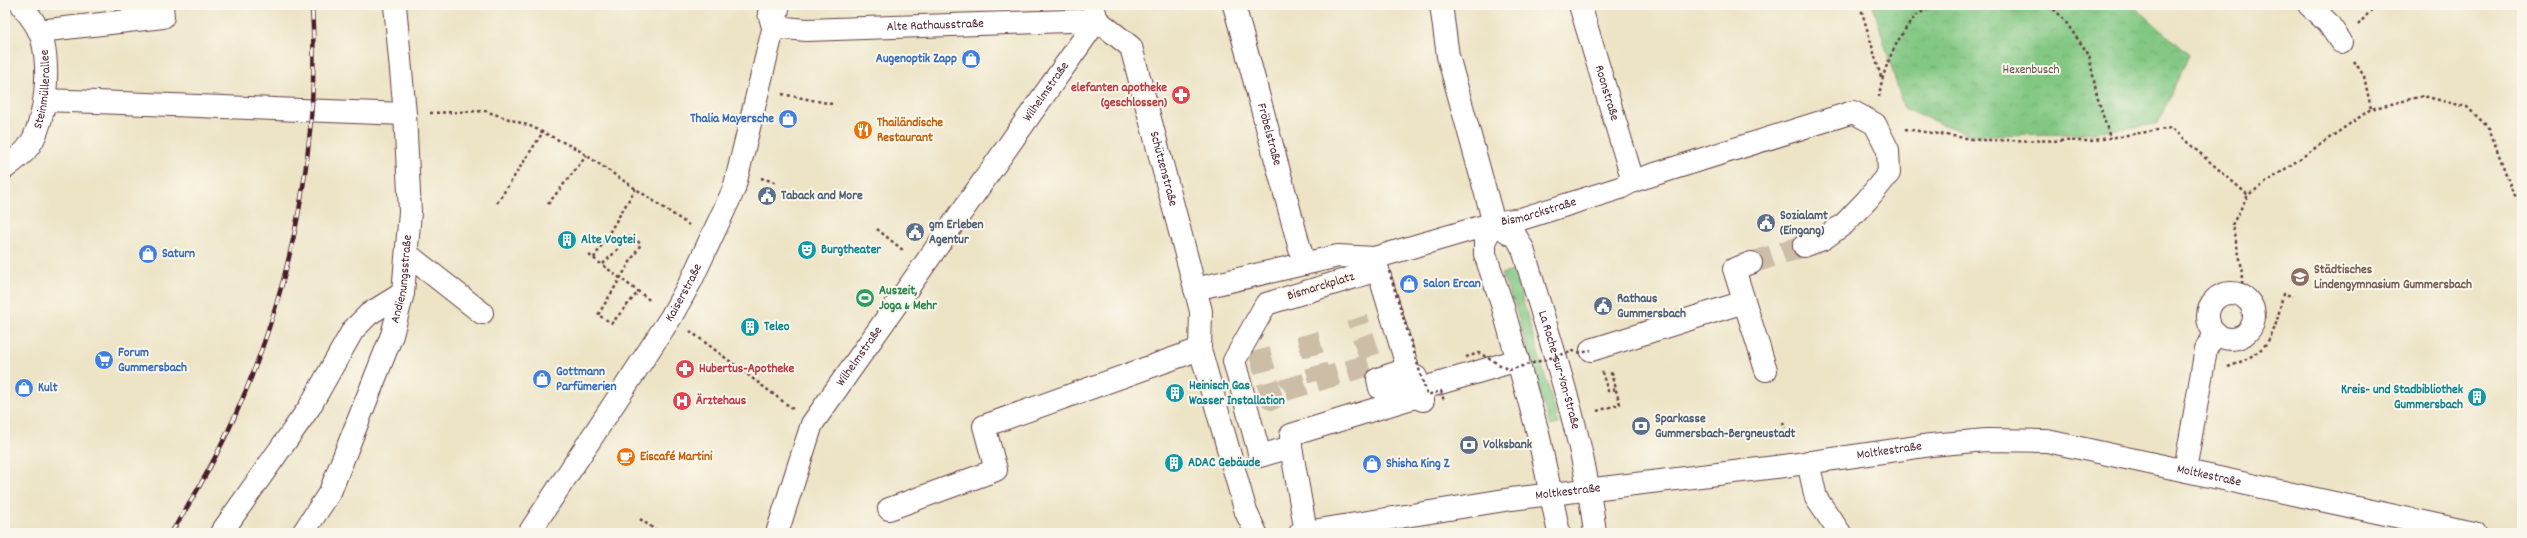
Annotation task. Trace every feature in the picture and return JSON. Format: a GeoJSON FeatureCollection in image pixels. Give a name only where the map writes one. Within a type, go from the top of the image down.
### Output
{"type":"FeatureCollection","features":[{"type":"Feature","properties":{"kind":"street","name":"Steinmüllerallee"},"geometry":{"type":"LineString","coordinates":[[5,168],[27,149],[37,128],[45,100],[47,67],[39,31],[22,5]]}},
{"type":"Feature","properties":{"kind":"street"},"geometry":{"type":"LineString","coordinates":[[39,31],[163,17],[162,5]]}},
{"type":"Feature","properties":{"kind":"street","name":"Andienungsstraße"},"geometry":{"type":"LineString","coordinates":[[303,533],[330,492],[392,335],[403,293],[410,212],[405,114],[395,5]]}},
{"type":"Feature","properties":{"kind":"street"},"geometry":{"type":"LineString","coordinates":[[766,5],[773,27]]}},
{"type":"Feature","properties":{"kind":"street","name":"Kaiserstraße"},"geometry":{"type":"LineString","coordinates":[[533,532],[671,317],[734,189],[773,27],[780,5]]}},
{"type":"Feature","properties":{"kind":"street","name":"Fröbelstraße"},"geometry":{"type":"LineString","coordinates":[[1234,5],[1304,264]]}},
{"type":"Feature","properties":{"kind":"street"},"geometry":{"type":"LineString","coordinates":[[1441,5],[1448,56],[1494,223],[1485,240],[1485,254],[1518,360],[1541,446],[1559,533]]}},
{"type":"Feature","properties":{"kind":"street","name":"Roonstraße"},"geometry":{"type":"LineString","coordinates":[[1580,5],[1632,181]]}},
{"type":"Feature","properties":{"kind":"street"},"geometry":{"type":"LineString","coordinates":[[2309,5],[2328,23],[2341,42]]}},
{"type":"Feature","properties":{"kind":"street","name":"Alte Rathausstraße"},"geometry":{"type":"LineString","coordinates":[[773,27],[807,30],[1095,12]]}},
{"type":"Feature","properties":{"kind":"street","name":"Schützenstraße"},"geometry":{"type":"LineString","coordinates":[[1095,12],[1131,47],[1201,312],[1200,349],[1246,512],[1256,533]]}},
{"type":"Feature","properties":{"kind":"street","name":"Wilhelmstraße"},"geometry":{"type":"LineString","coordinates":[[776,533],[812,424],[1095,12]]}},
{"type":"Feature","properties":{"kind":"street"},"geometry":{"type":"LineString","coordinates":[[45,100],[405,114]]}},
{"type":"Feature","properties":{"kind":"street","name":"Bismarckstraße"},"geometry":{"type":"LineString","coordinates":[[1195,289],[1338,256],[1374,258],[1494,223],[1521,219],[1620,188],[1632,181],[1853,112],[1875,124]]}},
{"type":"Feature","properties":{"kind":"street"},"geometry":{"type":"LineString","coordinates":[[1804,246],[1823,239],[1844,224],[1867,200],[1889,173],[1888,150],[1875,124]]}},
{"type":"Feature","properties":{"kind":"street","name":"La Roche-sur-Yon-Straße"},"geometry":{"type":"LineString","coordinates":[[1494,223],[1517,238],[1523,249],[1578,437],[1590,489],[1595,533]]}},
{"type":"Feature","properties":{"kind":"street"},"geometry":{"type":"LineString","coordinates":[[407,254],[482,313]]}},
{"type":"Feature","properties":{"kind":"street"},"geometry":{"type":"LineString","coordinates":[[1349,256],[1355,277]]}},
{"type":"Feature","properties":{"kind":"street"},"geometry":{"type":"LineString","coordinates":[[1751,263],[1734,269],[1766,370]]}},
{"type":"Feature","properties":{"kind":"street","name":"Bismarckplatz"},"geometry":{"type":"LineString","coordinates":[[1291,447],[1260,456],[1234,361],[1266,304],[1378,270],[1408,369],[1378,379],[1380,388],[1416,378],[1420,389]]}},
{"type":"Feature","properties":{"kind":"street"},"geometry":{"type":"LineString","coordinates":[[221,533],[309,408],[353,330],[369,314],[403,293]]}},
{"type":"Feature","properties":{"kind":"street"},"geometry":{"type":"LineString","coordinates":[[2228,294],[2243,296],[2249,301],[2254,315],[2250,330],[2245,335],[2230,340],[2216,333],[2209,321],[2209,313],[2215,300],[2228,294]]}},
{"type":"Feature","properties":{"kind":"street"},"geometry":{"type":"LineString","coordinates":[[1591,350],[1744,302]]}},
{"type":"Feature","properties":{"kind":"street"},"geometry":{"type":"LineString","coordinates":[[2185,470],[2206,349],[2216,333]]}},
{"type":"Feature","properties":{"kind":"street"},"geometry":{"type":"LineString","coordinates":[[889,509],[996,470],[984,426],[1200,349]]}},
{"type":"Feature","properties":{"kind":"street"},"geometry":{"type":"LineString","coordinates":[[1303,532],[1291,447],[1291,435],[1415,397],[1423,400],[1420,389],[1518,360]]}},
{"type":"Feature","properties":{"kind":"street","name":"Moltkestraße"},"geometry":{"type":"LineString","coordinates":[[1303,532],[1552,494],[1965,441],[2040,441],[2185,470],[2474,533]]}},
{"type":"Feature","properties":{"kind":"street"},"geometry":{"type":"LineString","coordinates":[[1808,462],[1816,498],[1840,533]]}},
{"type":"Feature","properties":{"kind":"path"},"geometry":{"type":"LineString","coordinates":[[1860,5],[1882,77],[1901,39],[1917,16],[1938,5]]}},
{"type":"Feature","properties":{"kind":"path"},"geometry":{"type":"LineString","coordinates":[[2049,5],[2062,17],[2089,55],[2096,96],[2110,138]]}},
{"type":"Feature","properties":{"kind":"path"},"geometry":{"type":"LineString","coordinates":[[2341,42],[2364,76],[2371,109]]}},
{"type":"Feature","properties":{"kind":"path"},"geometry":{"type":"LineString","coordinates":[[783,94],[832,104]]}},
{"type":"Feature","properties":{"kind":"path"},"geometry":{"type":"LineString","coordinates":[[2243,296],[2241,263],[2232,225],[2248,194],[2371,109],[2423,96],[2467,107],[2489,128],[2513,192],[2522,203]]}},
{"type":"Feature","properties":{"kind":"path"},"geometry":{"type":"LineString","coordinates":[[405,114],[485,111],[510,117],[587,155],[690,226],[706,248]]}},
{"type":"Feature","properties":{"kind":"path"},"geometry":{"type":"LineString","coordinates":[[1875,124],[1979,140],[2090,141],[2171,128],[2248,194]]}},
{"type":"Feature","properties":{"kind":"path"},"geometry":{"type":"LineString","coordinates":[[497,203],[543,132]]}},
{"type":"Feature","properties":{"kind":"path"},"geometry":{"type":"LineString","coordinates":[[548,204],[587,155]]}},
{"type":"Feature","properties":{"kind":"path"},"geometry":{"type":"LineString","coordinates":[[594,258],[636,188]]}},
{"type":"Feature","properties":{"kind":"path"},"geometry":{"type":"LineString","coordinates":[[877,230],[885,236]]}},
{"type":"Feature","properties":{"kind":"path"},"geometry":{"type":"LineString","coordinates":[[602,264],[631,236],[641,244],[598,315],[612,323],[639,292]]}},
{"type":"Feature","properties":{"kind":"path"},"geometry":{"type":"LineString","coordinates":[[589,254],[648,298]]}},
{"type":"Feature","properties":{"kind":"path"},"geometry":{"type":"LineString","coordinates":[[1389,271],[1427,395],[1441,392],[1444,401]]}},
{"type":"Feature","properties":{"kind":"path"},"geometry":{"type":"LineString","coordinates":[[2222,370],[2260,352],[2272,338],[2283,294],[2293,296]]}},
{"type":"Feature","properties":{"kind":"path"},"geometry":{"type":"LineString","coordinates":[[671,317],[812,424]]}},
{"type":"Feature","properties":{"kind":"path"},"geometry":{"type":"LineString","coordinates":[[1466,357],[1479,353],[1509,370],[1574,352],[1582,353],[1591,350]]}},
{"type":"Feature","properties":{"kind":"path"},"geometry":{"type":"LineString","coordinates":[[1603,376],[1608,392],[1616,389],[1610,367]]}},
{"type":"Feature","properties":{"kind":"path"},"geometry":{"type":"LineString","coordinates":[[1594,412],[1620,404],[1611,374]]}},
{"type":"Feature","properties":{"kind":"path"},"geometry":{"type":"LineString","coordinates":[[1783,422],[1785,428]]}},
{"type":"Feature","properties":{"kind":"path"},"geometry":{"type":"LineString","coordinates":[[1694,434],[1701,431]]}},
{"type":"Feature","properties":{"kind":"path"},"geometry":{"type":"LineString","coordinates":[[640,519],[660,533]]}},
{"type":"Feature","properties":{"kind":"green space","name":"Hexenbusch"},"geometry":{"type":"Polygon","coordinates":[[[1873,5],[2133,5],[2189,55],[2157,124],[2077,134],[1970,135],[1904,109],[1873,5]]]}},
{"type":"Feature","properties":{"kind":"green space"},"geometry":{"type":"Polygon","coordinates":[[[1514,271],[1559,424],[1550,426],[1514,303],[1501,274],[1514,271]]]}},
{"type":"Feature","properties":{"kind":"tunnel"},"geometry":{"type":"LineString","coordinates":[[1751,263],[1804,246]]}},
{"type":"Feature","properties":{"kind":"tunnel"},"geometry":{"type":"LineString","coordinates":[[1259,350],[1272,399],[1285,390],[1372,364],[1357,318]]}},
{"type":"Feature","properties":{"kind":"tunnel"},"geometry":{"type":"LineString","coordinates":[[1307,334],[1320,380]]}},
{"type":"Feature","properties":{"kind":"railway"},"geometry":{"type":"LineString","coordinates":[[171,533],[206,474],[237,412],[262,347],[283,280],[299,212],[309,143],[313,74],[312,5]]}},
{"type":"Feature","properties":{"kind":"place","name":"Augenoptik Zapp"},"geometry":{"type":"Point","coordinates":[971,59]}},
{"type":"Feature","properties":{"kind":"place","name":"elefanten apotheke (geschlossen)"},"geometry":{"type":"Point","coordinates":[1181,95]}},
{"type":"Feature","properties":{"kind":"place","name":"Thalia Mayersche"},"geometry":{"type":"Point","coordinates":[788,119]}},
{"type":"Feature","properties":{"kind":"place","name":"Thailändische Restaurant"},"geometry":{"type":"Point","coordinates":[863,130]}},
{"type":"Feature","properties":{"kind":"place","name":"Taback and More"},"geometry":{"type":"Point","coordinates":[767,196]}},
{"type":"Feature","properties":{"kind":"place","name":"Sozialamt (Eingang)"},"geometry":{"type":"Point","coordinates":[1766,223]}},
{"type":"Feature","properties":{"kind":"place","name":"gm Erleben Agentur"},"geometry":{"type":"Point","coordinates":[915,232]}},
{"type":"Feature","properties":{"kind":"place","name":"Alte Vogtei"},"geometry":{"type":"Point","coordinates":[567,240]}},
{"type":"Feature","properties":{"kind":"place","name":"Burgtheater"},"geometry":{"type":"Point","coordinates":[807,250]}},
{"type":"Feature","properties":{"kind":"place","name":"Saturn"},"geometry":{"type":"Point","coordinates":[148,254]}},
{"type":"Feature","properties":{"kind":"place","name":"Städtisches Lindengymnasium Gummersbach"},"geometry":{"type":"Point","coordinates":[2300,277]}},
{"type":"Feature","properties":{"kind":"place","name":"Salon Ercan"},"geometry":{"type":"Point","coordinates":[1409,284]}},
{"type":"Feature","properties":{"kind":"place","name":"Auszeit, Joga & Mehr"},"geometry":{"type":"Point","coordinates":[865,298]}},
{"type":"Feature","properties":{"kind":"place","name":"Rathaus Gummersbach"},"geometry":{"type":"Point","coordinates":[1603,306]}},
{"type":"Feature","properties":{"kind":"place","name":"Teleo"},"geometry":{"type":"Point","coordinates":[750,327]}},
{"type":"Feature","properties":{"kind":"place","name":"Forum Gummersbach"},"geometry":{"type":"Point","coordinates":[104,360]}},
{"type":"Feature","properties":{"kind":"place","name":"Hubertus-Apotheke"},"geometry":{"type":"Point","coordinates":[685,369]}},
{"type":"Feature","properties":{"kind":"place","name":"Gottmann Parfümerien"},"geometry":{"type":"Point","coordinates":[542,379]}},
{"type":"Feature","properties":{"kind":"place","name":"Kult"},"geometry":{"type":"Point","coordinates":[24,388]}},
{"type":"Feature","properties":{"kind":"place","name":"Heinisch Gas Wasser Installation"},"geometry":{"type":"Point","coordinates":[1175,393]}},
{"type":"Feature","properties":{"kind":"place","name":"Kreis- und Stadbibliothek Gummersbach"},"geometry":{"type":"Point","coordinates":[2477,397]}},
{"type":"Feature","properties":{"kind":"place","name":"Ärztehaus"},"geometry":{"type":"Point","coordinates":[682,401]}},
{"type":"Feature","properties":{"kind":"place","name":"Sparkasse Gummersbach-Bergneustadt"},"geometry":{"type":"Point","coordinates":[1641,426]}},
{"type":"Feature","properties":{"kind":"place","name":"Volksbank"},"geometry":{"type":"Point","coordinates":[1469,445]}},
{"type":"Feature","properties":{"kind":"place","name":"Eiscafé Martini"},"geometry":{"type":"Point","coordinates":[626,457]}},
{"type":"Feature","properties":{"kind":"place","name":"ADAC Gebäude"},"geometry":{"type":"Point","coordinates":[1174,463]}},
{"type":"Feature","properties":{"kind":"place","name":"Shisha King Z"},"geometry":{"type":"Point","coordinates":[1372,464]}}]}
